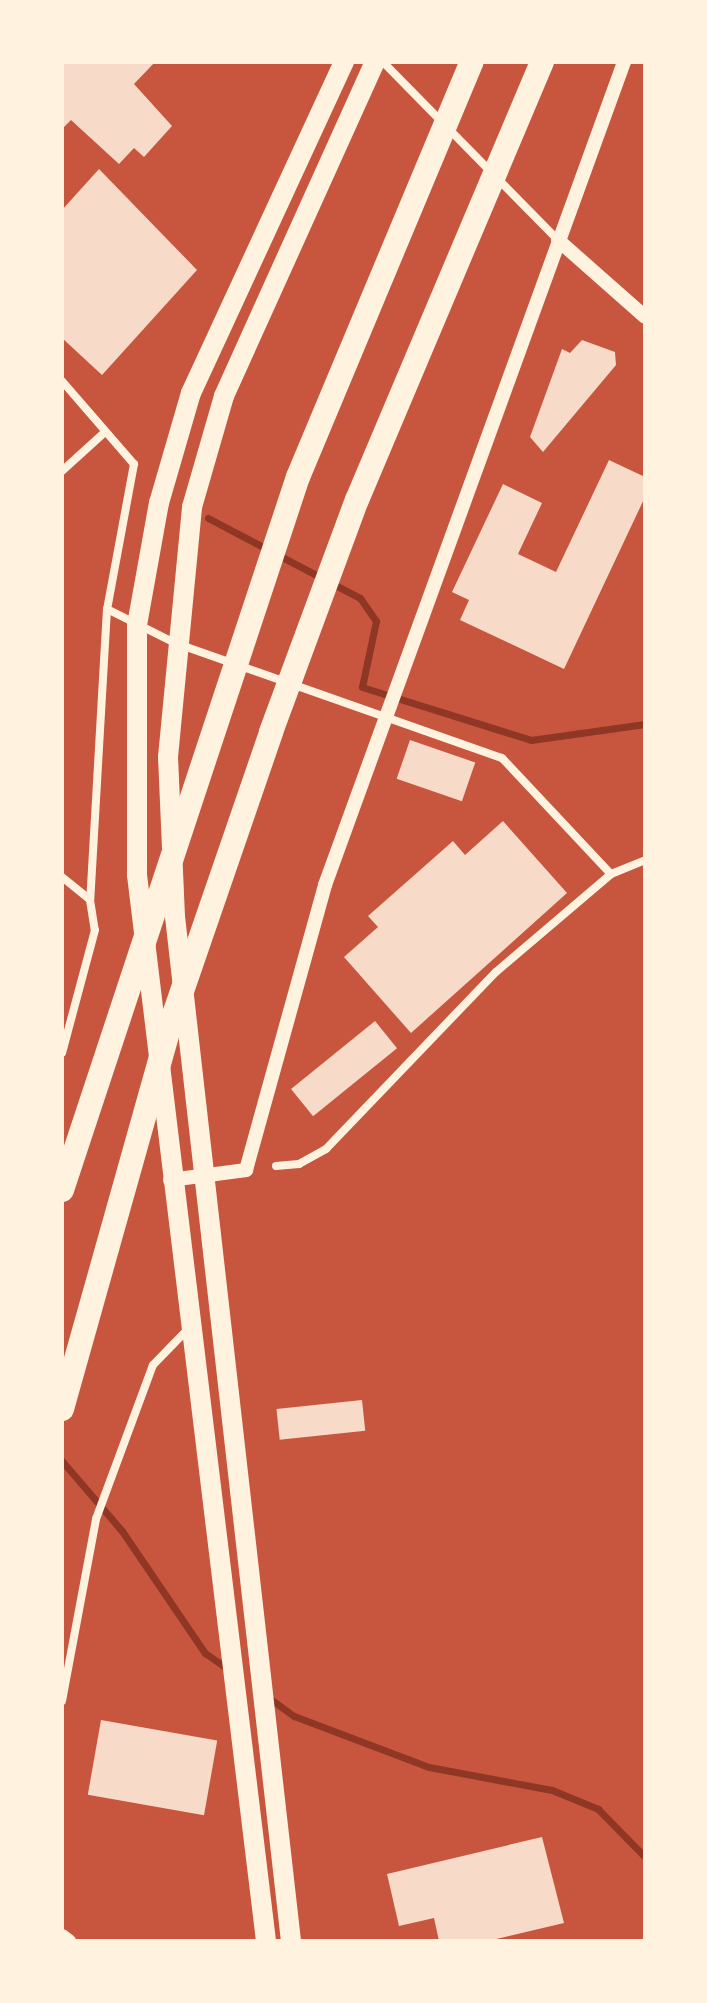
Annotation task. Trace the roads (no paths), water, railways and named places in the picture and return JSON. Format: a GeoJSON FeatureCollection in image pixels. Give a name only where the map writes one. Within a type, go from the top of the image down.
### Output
{"type":"FeatureCollection","features":[{"type":"Feature","properties":{"kind":"highway"},"geometry":{"type":"LineString","coordinates":[[62,1190],[298,477],[472,62]]}},
{"type":"Feature","properties":{"kind":"highway"},"geometry":{"type":"LineString","coordinates":[[62,1409],[112,1218],[169,1029],[292,674],[357,500],[542,62]]}},
{"type":"Feature","properties":{"kind":"main road"},"geometry":{"type":"LineString","coordinates":[[266,1941],[191,1327],[170,1180],[137,875],[137,625],[159,503],[191,393],[344,62]]}},
{"type":"Feature","properties":{"kind":"main road"},"geometry":{"type":"LineString","coordinates":[[291,1941],[210,1179],[175,917],[168,757],[175,643],[192,507],[224,396],[375,62]]}},
{"type":"Feature","properties":{"kind":"street"},"geometry":{"type":"LineString","coordinates":[[383,62],[558,240],[645,317]]}},
{"type":"Feature","properties":{"kind":"street"},"geometry":{"type":"LineString","coordinates":[[170,1180],[210,1179],[246,1170],[299,963],[624,62]]}},
{"type":"Feature","properties":{"kind":"street"},"geometry":{"type":"LineString","coordinates":[[62,381],[134,464],[107,609],[90,900],[95,930],[62,1053]]}},
{"type":"Feature","properties":{"kind":"street"},"geometry":{"type":"LineString","coordinates":[[62,471],[105,432]]}},
{"type":"Feature","properties":{"kind":"street"},"geometry":{"type":"LineString","coordinates":[[107,609],[175,643],[384,722],[502,758],[611,874]]}},
{"type":"Feature","properties":{"kind":"street"},"geometry":{"type":"LineString","coordinates":[[276,1166],[299,1164],[326,1149],[496,972],[611,874],[645,860]]}},
{"type":"Feature","properties":{"kind":"street"},"geometry":{"type":"LineString","coordinates":[[62,877],[90,900]]}},
{"type":"Feature","properties":{"kind":"street"},"geometry":{"type":"LineString","coordinates":[[62,1701],[96,1519],[153,1365],[191,1327]]}},
{"type":"Feature","properties":{"kind":"street"},"geometry":{"type":"LineString","coordinates":[[62,1936],[69,1941]]}},
{"type":"Feature","properties":{"kind":"waterway"},"geometry":{"type":"LineString","coordinates":[[208,518],[360,598],[376,621],[362,687],[531,740],[645,724]]}},
{"type":"Feature","properties":{"kind":"waterway"},"geometry":{"type":"LineString","coordinates":[[62,1461],[122,1531],[205,1653],[229,1670]]}},
{"type":"Feature","properties":{"kind":"waterway"},"geometry":{"type":"LineString","coordinates":[[269,1698],[294,1716],[429,1767],[552,1790],[598,1809],[645,1857]]}}]}
